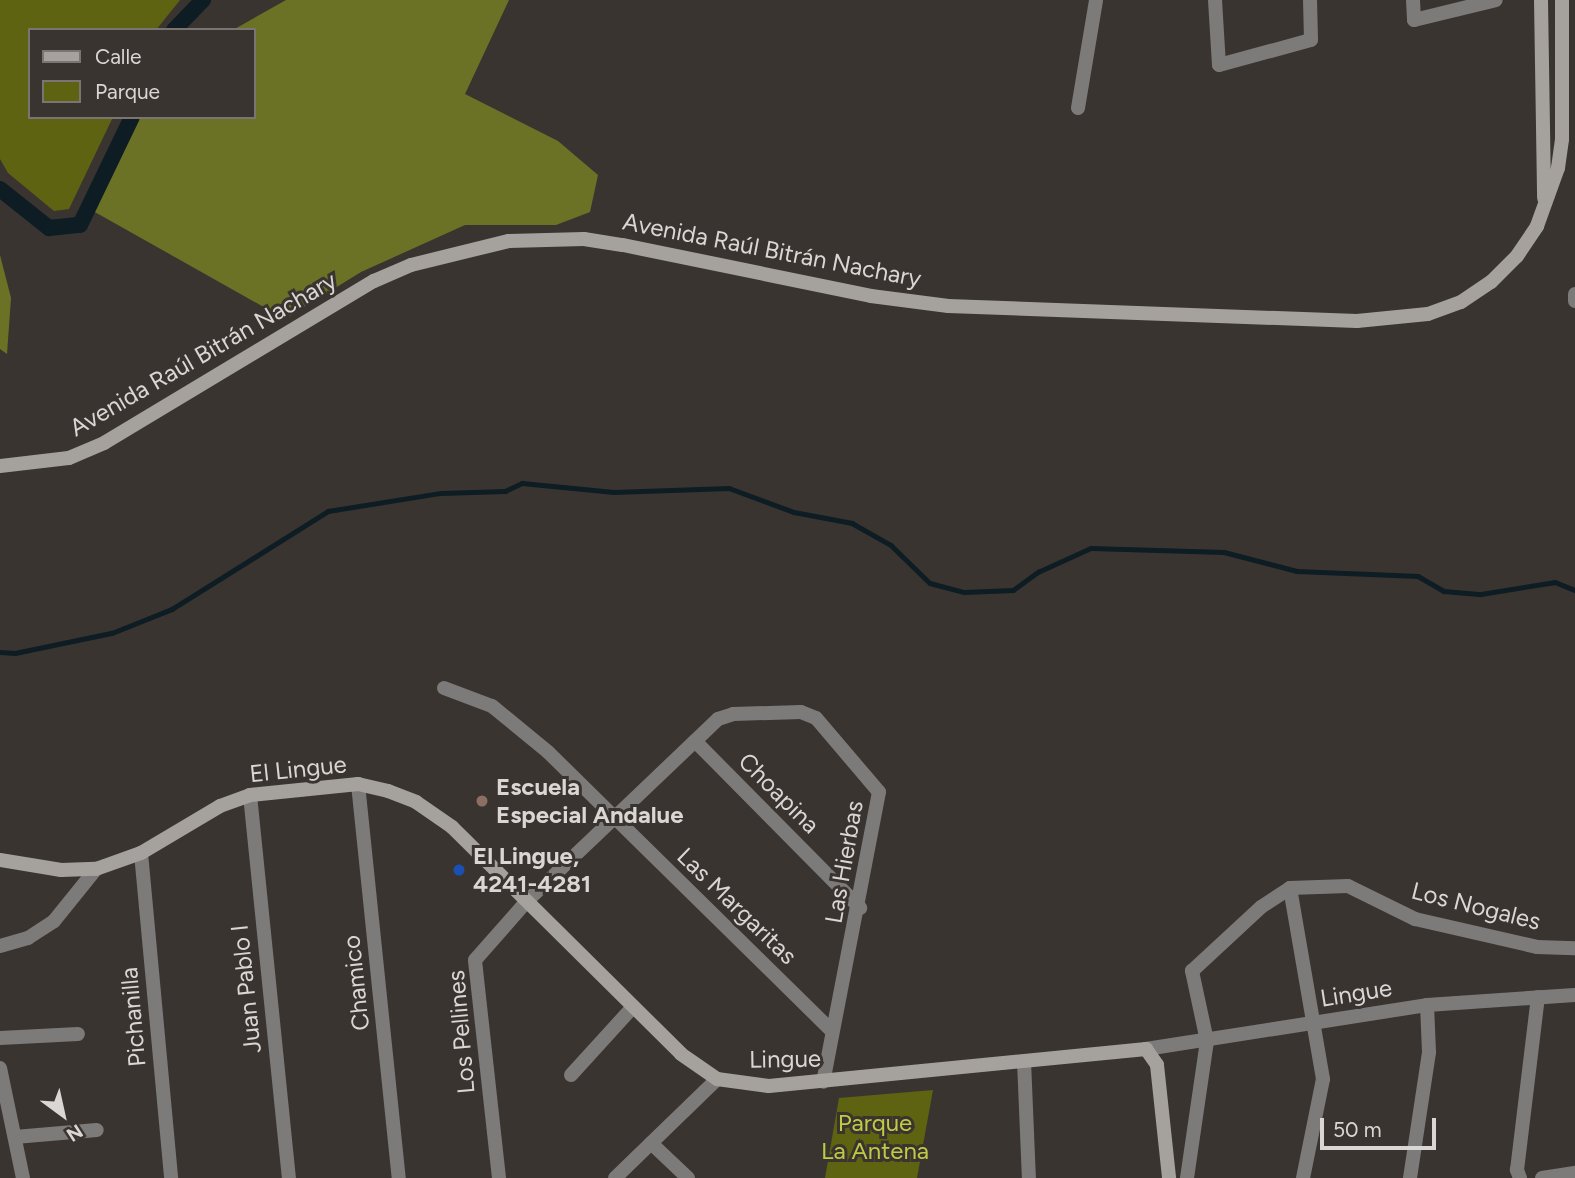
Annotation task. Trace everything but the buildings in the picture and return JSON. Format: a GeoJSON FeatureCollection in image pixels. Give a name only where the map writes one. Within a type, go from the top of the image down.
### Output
{"type":"FeatureCollection","features":[{"type":"Feature","properties":{"kind":"main road"},"geometry":{"type":"LineString","coordinates":[[1541,0],[1544,209]]}},
{"type":"Feature","properties":{"kind":"main road","name":"Avenida Raúl Bitrán Nachary"},"geometry":{"type":"LineString","coordinates":[[0,466],[69,458],[104,443],[374,281],[411,265],[509,241],[610,243],[871,296],[948,306],[1373,321],[1428,314],[1479,291],[1517,256],[1544,209],[1562,139],[1562,0]]}},
{"type":"Feature","properties":{"kind":"main road","name":"El Lingue"},"geometry":{"type":"LineString","coordinates":[[0,860],[61,870],[96,869],[141,853],[250,795],[358,784],[416,802],[452,827],[632,1008],[681,1054],[717,1079]]}},
{"type":"Feature","properties":{"kind":"main road"},"geometry":{"type":"LineString","coordinates":[[1150,1053],[1169,1178]]}},
{"type":"Feature","properties":{"kind":"main road","name":"Lingue"},"geometry":{"type":"LineString","coordinates":[[717,1079],[769,1086],[1024,1061],[1150,1053]]}},
{"type":"Feature","properties":{"kind":"street"},"geometry":{"type":"LineString","coordinates":[[1078,108],[1096,0]]}},
{"type":"Feature","properties":{"kind":"street"},"geometry":{"type":"LineString","coordinates":[[1215,0],[1219,65],[1311,40],[1311,0]]}},
{"type":"Feature","properties":{"kind":"street"},"geometry":{"type":"LineString","coordinates":[[1413,0],[1414,20],[1496,0]]}},
{"type":"Feature","properties":{"kind":"street"},"geometry":{"type":"LineString","coordinates":[[1575,294],[1575,301]]}},
{"type":"Feature","properties":{"kind":"street","name":"Las Margaritas"},"geometry":{"type":"LineString","coordinates":[[444,688],[492,706],[548,752],[832,1031]]}},
{"type":"Feature","properties":{"kind":"street","name":"Las Hierbas"},"geometry":{"type":"LineString","coordinates":[[615,818],[718,719],[733,714],[800,712],[816,718],[879,792],[860,908],[823,1082]]}},
{"type":"Feature","properties":{"kind":"street","name":"Choapina"},"geometry":{"type":"LineString","coordinates":[[695,741],[860,908]]}},
{"type":"Feature","properties":{"kind":"street","name":"Chamico"},"geometry":{"type":"LineString","coordinates":[[358,784],[399,1178]]}},
{"type":"Feature","properties":{"kind":"street","name":"Juan Pablo I"},"geometry":{"type":"LineString","coordinates":[[250,795],[289,1178]]}},
{"type":"Feature","properties":{"kind":"street","name":"Los Pellines"},"geometry":{"type":"LineString","coordinates":[[499,1178],[475,960],[527,901],[615,818]]}},
{"type":"Feature","properties":{"kind":"street","name":"Pichanilla"},"geometry":{"type":"LineString","coordinates":[[141,853],[170,1178]]}},
{"type":"Feature","properties":{"kind":"street"},"geometry":{"type":"LineString","coordinates":[[0,946],[28,938],[54,921],[96,869]]}},
{"type":"Feature","properties":{"kind":"street","name":"Los Nogales"},"geometry":{"type":"LineString","coordinates":[[1290,888],[1348,886],[1415,919],[1537,947],[1575,948]]}},
{"type":"Feature","properties":{"kind":"street"},"geometry":{"type":"LineString","coordinates":[[1187,1178],[1207,1041],[1192,971],[1261,907],[1290,888],[1311,1024],[1323,1079],[1303,1178]]}},
{"type":"Feature","properties":{"kind":"street","name":"Lingue"},"geometry":{"type":"LineString","coordinates":[[1150,1053],[1427,1005],[1575,995]]}},
{"type":"Feature","properties":{"kind":"street"},"geometry":{"type":"LineString","coordinates":[[1520,1178],[1517,1170],[1538,997]]}},
{"type":"Feature","properties":{"kind":"street"},"geometry":{"type":"LineString","coordinates":[[1409,1178],[1429,1052],[1427,1005]]}},
{"type":"Feature","properties":{"kind":"street"},"geometry":{"type":"LineString","coordinates":[[570,1075],[632,1008]]}},
{"type":"Feature","properties":{"kind":"street"},"geometry":{"type":"LineString","coordinates":[[0,1038],[78,1034]]}},
{"type":"Feature","properties":{"kind":"street"},"geometry":{"type":"LineString","coordinates":[[1024,1061],[1029,1178]]}},
{"type":"Feature","properties":{"kind":"street"},"geometry":{"type":"LineString","coordinates":[[0,1068],[23,1178]]}},
{"type":"Feature","properties":{"kind":"street"},"geometry":{"type":"LineString","coordinates":[[615,1178],[717,1079]]}},
{"type":"Feature","properties":{"kind":"street"},"geometry":{"type":"LineString","coordinates":[[15,1137],[97,1130]]}},
{"type":"Feature","properties":{"kind":"street"},"geometry":{"type":"LineString","coordinates":[[651,1143],[688,1178]]}},
{"type":"Feature","properties":{"kind":"street"},"geometry":{"type":"LineString","coordinates":[[1542,1178],[1575,1173]]}},
{"type":"Feature","properties":{"kind":"green space"},"geometry":{"type":"Polygon","coordinates":[[[0,0],[180,0],[158,28],[28,28],[28,119],[112,119],[69,209],[54,211],[8,173],[0,159],[0,0]]]}},
{"type":"Feature","properties":{"kind":"green space"},"geometry":{"type":"Polygon","coordinates":[[[286,0],[509,0],[465,94],[558,141],[598,175],[590,212],[556,225],[465,225],[361,272],[285,319],[93,211],[136,119],[256,119],[256,28],[237,28],[286,0]]]}},
{"type":"Feature","properties":{"kind":"green space"},"geometry":{"type":"Polygon","coordinates":[[[0,255],[11,298],[7,354],[0,349],[0,255]]]}},
{"type":"Feature","properties":{"kind":"green space","name":"Parque La Antena"},"geometry":{"type":"Polygon","coordinates":[[[933,1090],[917,1178],[825,1178],[839,1098],[933,1090]]]}},
{"type":"Feature","properties":{"kind":"waterway"},"geometry":{"type":"LineString","coordinates":[[176,28],[203,0]]}},
{"type":"Feature","properties":{"kind":"waterway"},"geometry":{"type":"LineString","coordinates":[[0,189],[49,228],[80,225],[131,119]]}},
{"type":"Feature","properties":{"kind":"waterway"},"geometry":{"type":"LineString","coordinates":[[0,652],[15,653],[112,633],[172,609],[328,511],[441,493],[505,491],[522,483],[614,492],[729,488],[794,512],[852,523],[891,545],[930,583],[964,592],[1013,590],[1038,572],[1091,548],[1224,552],[1297,571],[1418,576],[1444,591],[1481,594],[1555,582],[1575,590]]}},
{"type":"Feature","properties":{"kind":"place","name":"Escuela Especial Andalue"},"geometry":{"type":"Point","coordinates":[482,801]}},
{"type":"Feature","properties":{"kind":"place","name":"El Lingue, 4241-4281"},"geometry":{"type":"Point","coordinates":[459,870]}}]}
